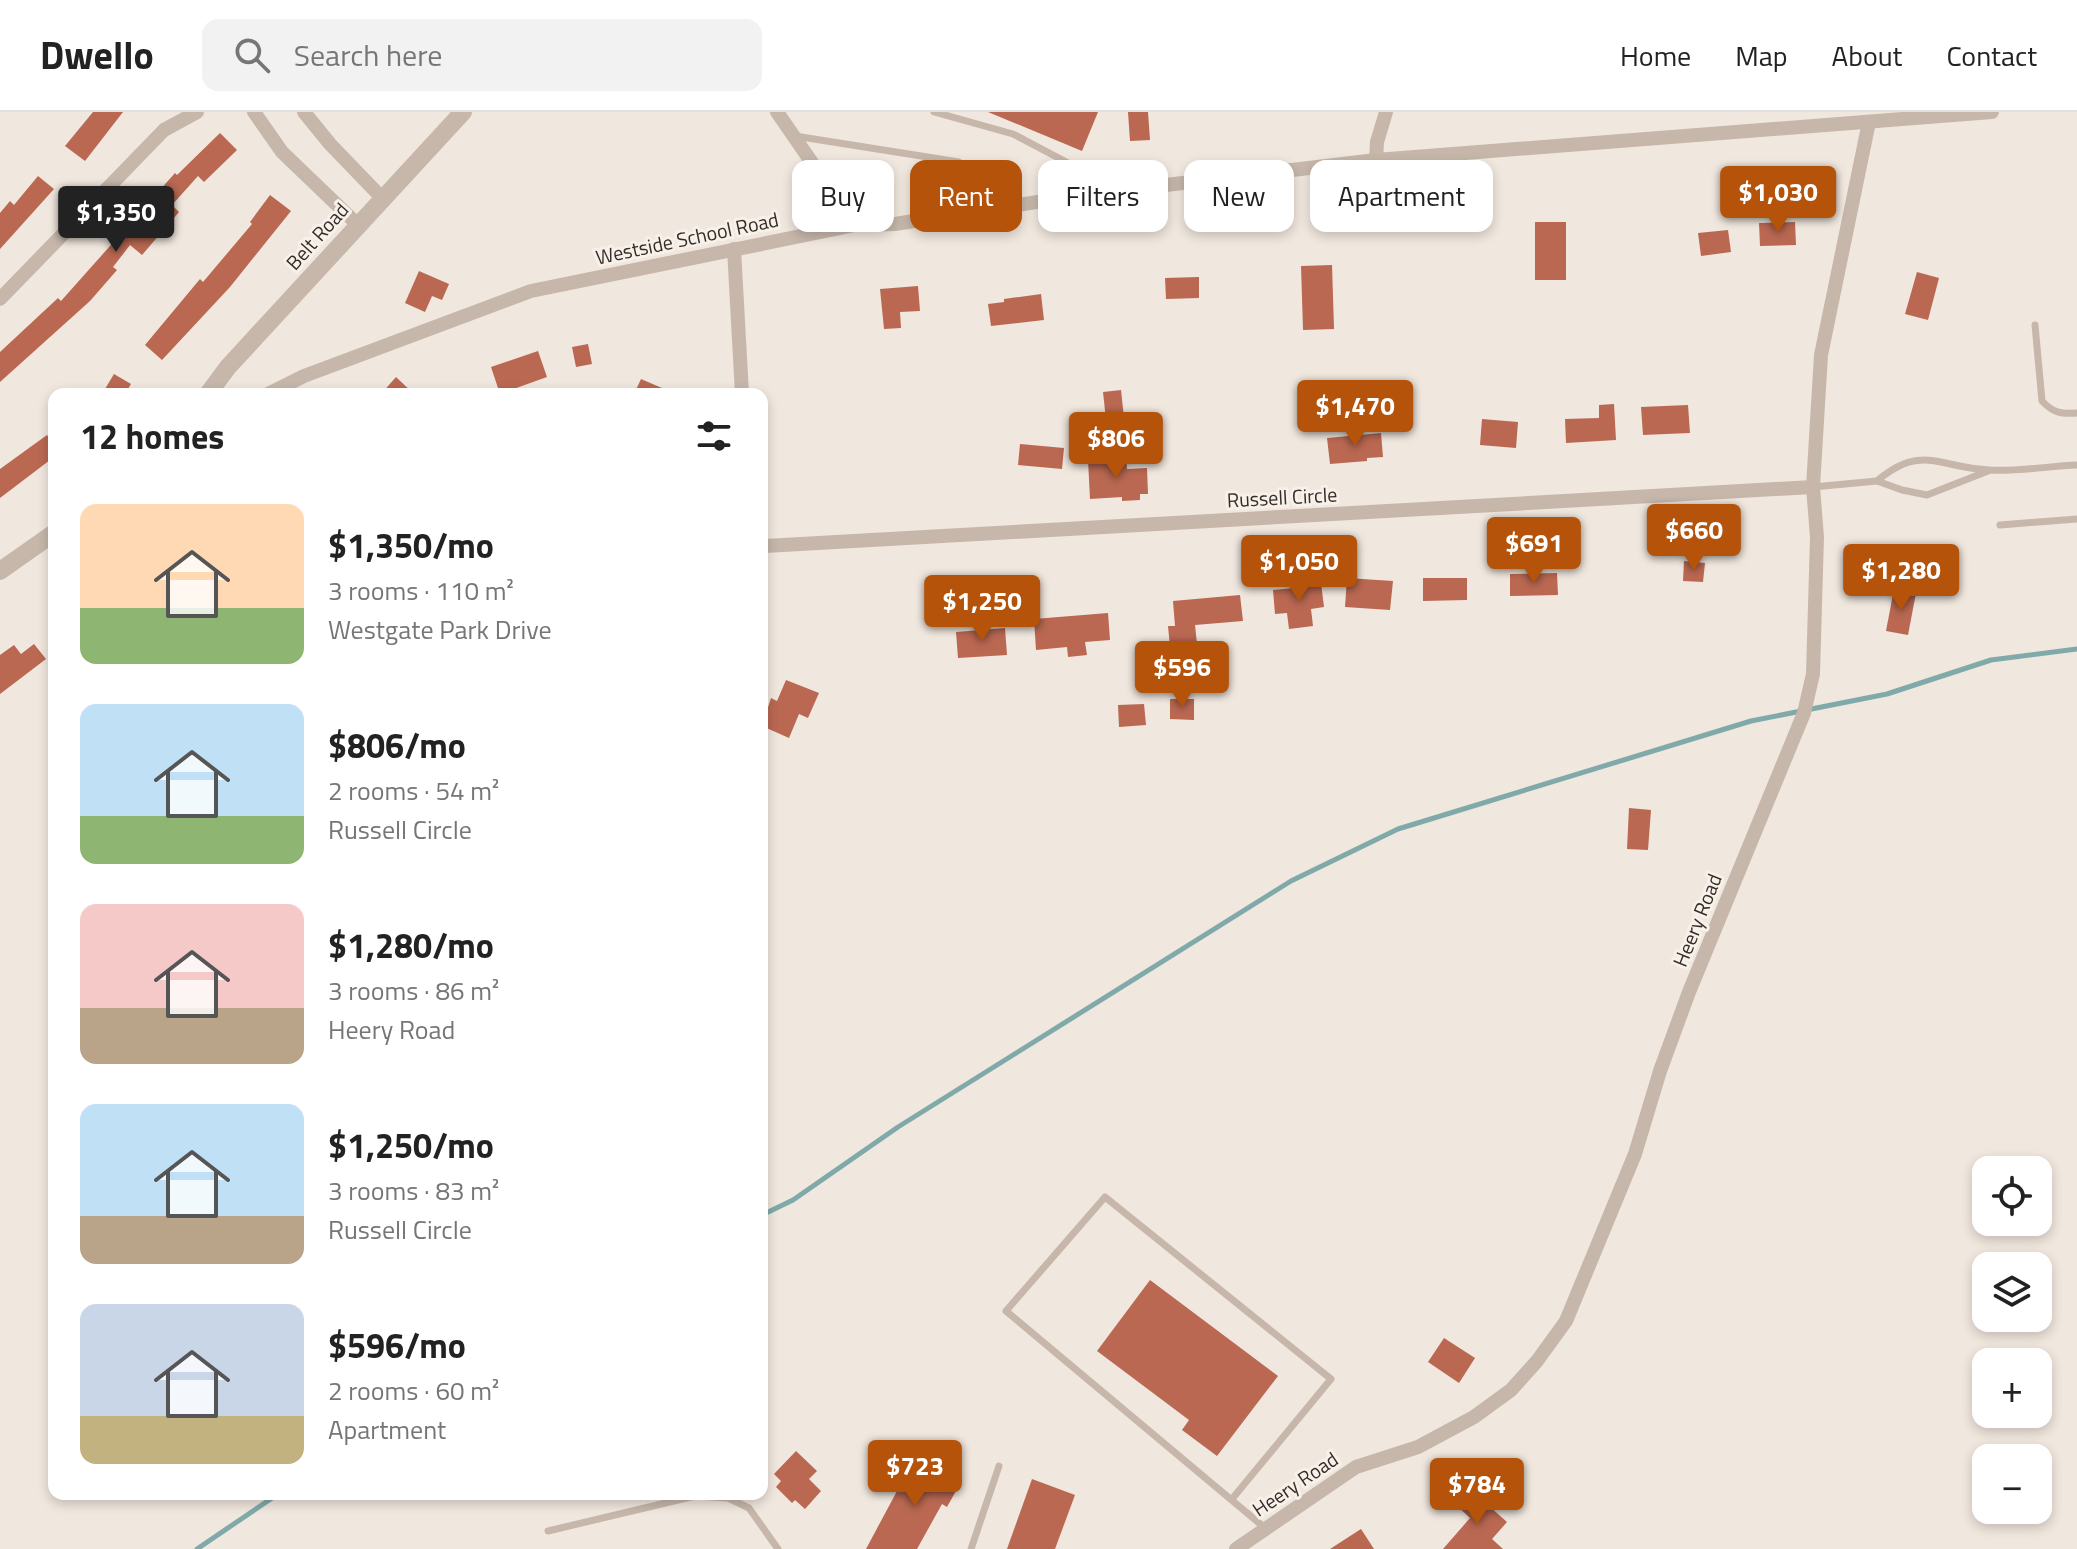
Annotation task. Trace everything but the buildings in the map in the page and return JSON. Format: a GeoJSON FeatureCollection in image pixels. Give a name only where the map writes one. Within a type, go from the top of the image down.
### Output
{"type":"FeatureCollection","features":[{"type":"Feature","properties":{"kind":"street"},"geometry":{"type":"LineString","coordinates":[[0,299],[164,130],[197,112]]}},
{"type":"Feature","properties":{"kind":"street"},"geometry":{"type":"LineString","coordinates":[[254,112],[282,152],[357,224]]}},
{"type":"Feature","properties":{"kind":"street"},"geometry":{"type":"LineString","coordinates":[[304,112],[382,198]]}},
{"type":"Feature","properties":{"kind":"street","name":"Belt Road"},"geometry":{"type":"LineString","coordinates":[[212,388],[357,224],[463,112]]}},
{"type":"Feature","properties":{"kind":"street"},"geometry":{"type":"LineString","coordinates":[[777,112],[810,160]]}},
{"type":"Feature","properties":{"kind":"street"},"geometry":{"type":"LineString","coordinates":[[1376,160],[1377,142],[1386,112]]}},
{"type":"Feature","properties":{"kind":"street","name":"Westside School Road"},"geometry":{"type":"LineString","coordinates":[[1376,160],[1992,112]]}},
{"type":"Feature","properties":{"kind":"street","name":"Heery Road"},"geometry":{"type":"LineString","coordinates":[[1236,1549],[1356,1467],[1418,1447],[1474,1417],[1511,1390],[1566,1321],[1635,1154],[1660,1071],[1689,992],[1804,713],[1813,674],[1817,537],[1813,487],[1821,355],[1869,122]]}},
{"type":"Feature","properties":{"kind":"street","name":"Westside School Road"},"geometry":{"type":"LineString","coordinates":[[1168,185],[1310,168]]}},
{"type":"Feature","properties":{"kind":"street","name":"Westside School Road"},"geometry":{"type":"LineString","coordinates":[[280,388],[304,376],[531,291],[820,232]]}},
{"type":"Feature","properties":{"kind":"street"},"geometry":{"type":"LineString","coordinates":[[734,249],[742,388]]}},
{"type":"Feature","properties":{"kind":"street","name":"Russell Circle"},"geometry":{"type":"LineString","coordinates":[[768,545],[1813,487]]}},
{"type":"Feature","properties":{"kind":"street"},"geometry":{"type":"LineString","coordinates":[[0,571],[48,537]]}},
{"type":"Feature","properties":{"kind":"lane"},"geometry":{"type":"LineString","coordinates":[[934,112],[1013,134],[1062,160]]}},
{"type":"Feature","properties":{"kind":"lane"},"geometry":{"type":"LineString","coordinates":[[793,136],[946,160]]}},
{"type":"Feature","properties":{"kind":"lane"},"geometry":{"type":"LineString","coordinates":[[2035,325],[2042,401],[2061,414],[2077,413]]}},
{"type":"Feature","properties":{"kind":"lane"},"geometry":{"type":"LineString","coordinates":[[1877,481],[1895,466],[1920,458],[1989,470],[2077,465]]}},
{"type":"Feature","properties":{"kind":"lane"},"geometry":{"type":"LineString","coordinates":[[1813,487],[1877,481],[1927,495],[1989,470]]}},
{"type":"Feature","properties":{"kind":"lane"},"geometry":{"type":"LineString","coordinates":[[2000,525],[2077,519]]}},
{"type":"Feature","properties":{"kind":"lane"},"geometry":{"type":"LineString","coordinates":[[1232,1499],[1331,1379],[1105,1197],[1006,1311],[1265,1528]]}},
{"type":"Feature","properties":{"kind":"lane"},"geometry":{"type":"LineString","coordinates":[[971,1549],[999,1466]]}},
{"type":"Feature","properties":{"kind":"lane"},"geometry":{"type":"LineString","coordinates":[[548,1531],[678,1500]]}},
{"type":"Feature","properties":{"kind":"lane"},"geometry":{"type":"LineString","coordinates":[[732,1500],[749,1508],[778,1549]]}},
{"type":"Feature","properties":{"kind":"waterway"},"geometry":{"type":"LineString","coordinates":[[768,1212],[793,1200],[898,1127],[1291,881],[1398,829],[1751,721],[1887,694],[1991,660],[2077,649]]}},
{"type":"Feature","properties":{"kind":"waterway"},"geometry":{"type":"LineString","coordinates":[[197,1549],[269,1500]]}}]}
